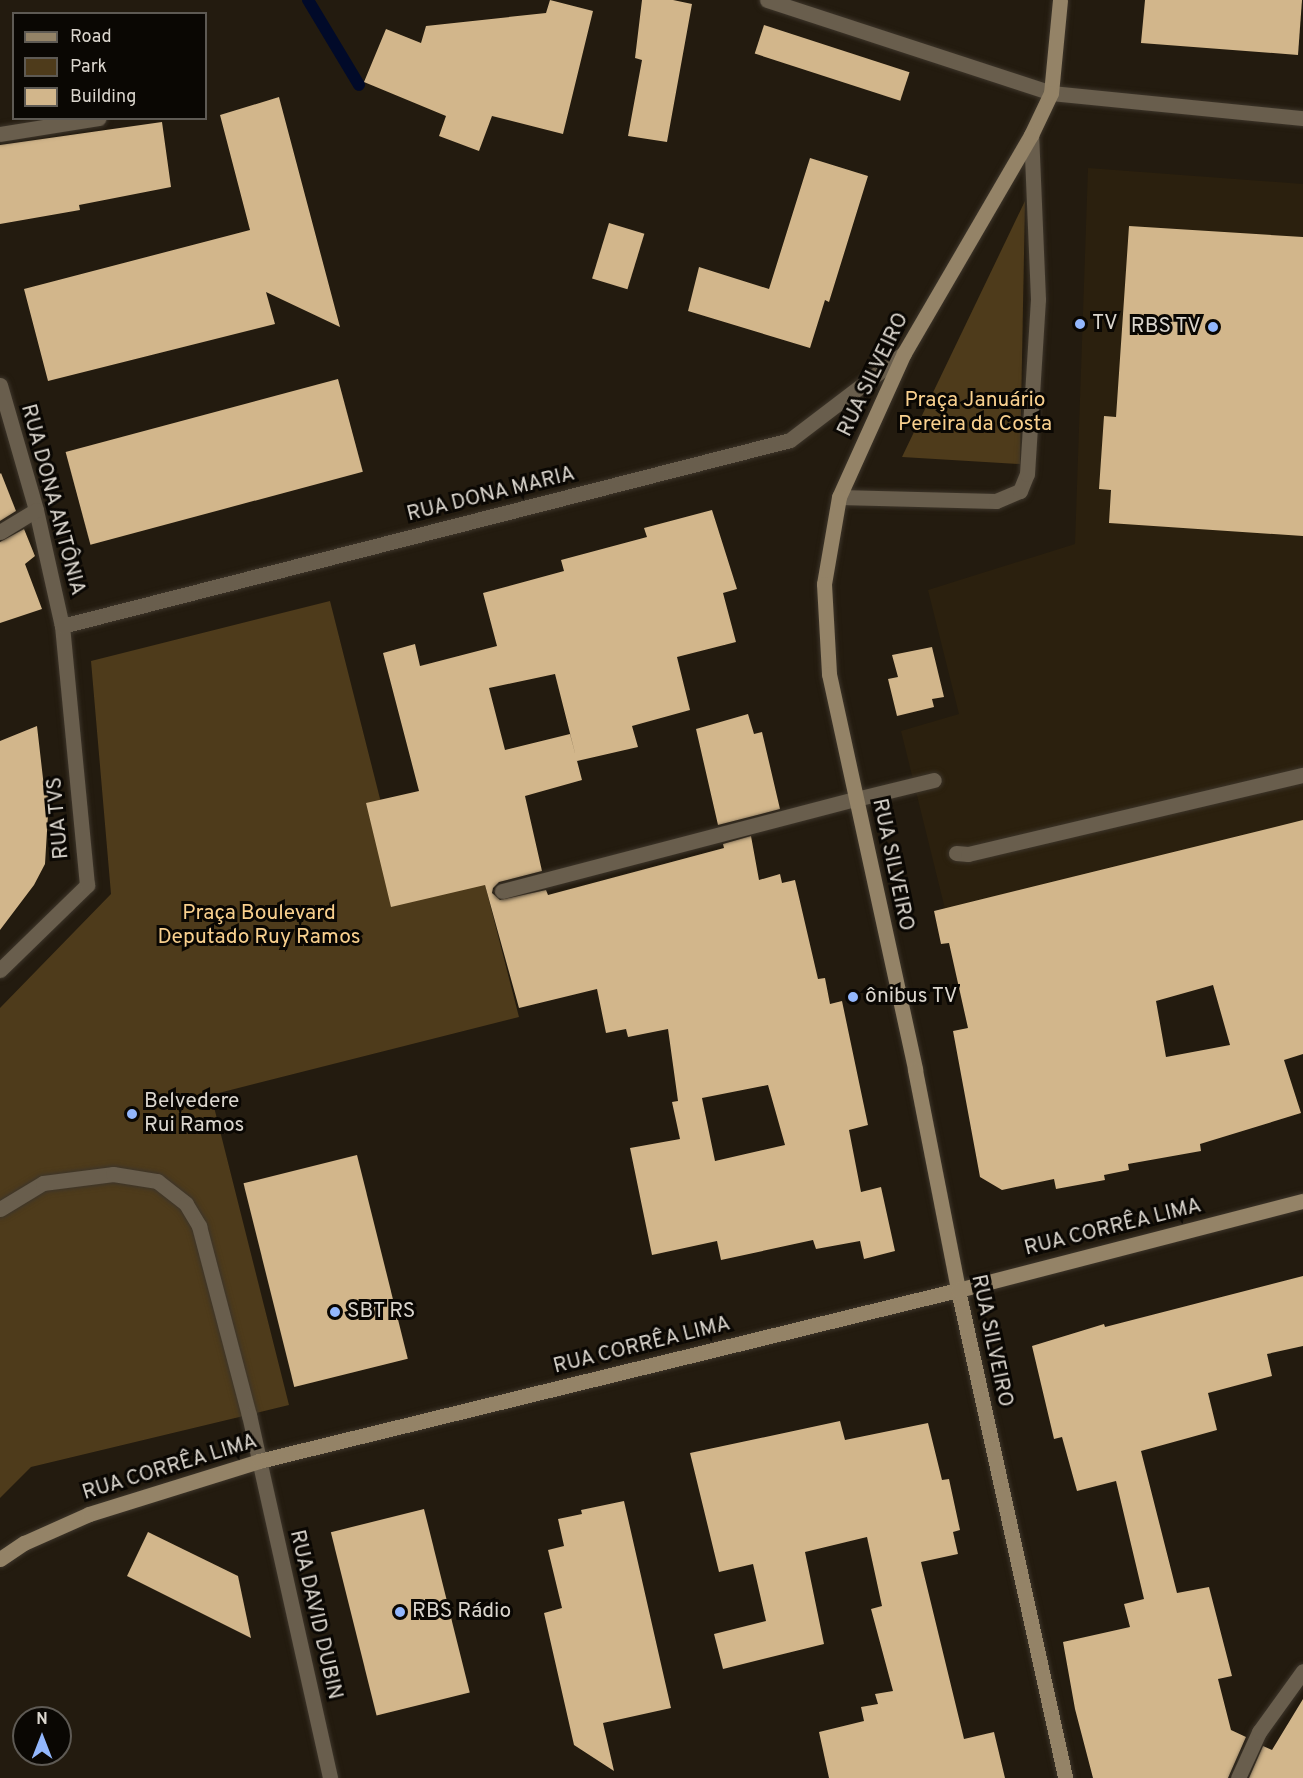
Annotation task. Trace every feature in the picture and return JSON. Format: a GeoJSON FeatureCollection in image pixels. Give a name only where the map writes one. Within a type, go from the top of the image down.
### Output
{"type":"FeatureCollection","features":[{"type":"Feature","properties":{"kind":"street"},"geometry":{"type":"LineString","coordinates":[[767,0],[1051,93],[1303,118]]}},
{"type":"Feature","properties":{"kind":"street","name":"RUA SILVEIRO"},"geometry":{"type":"LineString","coordinates":[[1060,0],[1051,93],[1031,135],[904,353],[839,497],[824,595],[829,674],[915,1070],[958,1290],[1065,1778]]}},
{"type":"Feature","properties":{"kind":"street"},"geometry":{"type":"LineString","coordinates":[[0,135],[87,120]]}},
{"type":"Feature","properties":{"kind":"street"},"geometry":{"type":"LineString","coordinates":[[839,497],[996,501],[1020,491],[1028,474],[1038,298],[1031,135]]}},
{"type":"Feature","properties":{"kind":"street","name":"RUA DONA MARIA"},"geometry":{"type":"LineString","coordinates":[[62,626],[790,440],[904,353]]}},
{"type":"Feature","properties":{"kind":"street","name":"RUA DONA ANTÔNIA"},"geometry":{"type":"LineString","coordinates":[[0,385],[6,431],[36,510],[62,626]]}},
{"type":"Feature","properties":{"kind":"street"},"geometry":{"type":"LineString","coordinates":[[0,532],[36,510]]}},
{"type":"Feature","properties":{"kind":"street","name":"RUA TVS"},"geometry":{"type":"LineString","coordinates":[[0,970],[87,885],[62,626]]}},
{"type":"Feature","properties":{"kind":"street"},"geometry":{"type":"LineString","coordinates":[[956,853],[968,854],[1303,775]]}},
{"type":"Feature","properties":{"kind":"street"},"geometry":{"type":"LineString","coordinates":[[502,891],[934,780]]}},
{"type":"Feature","properties":{"kind":"street","name":"RUA DAVID DUBIN"},"geometry":{"type":"LineString","coordinates":[[0,1209],[43,1183],[113,1174],[156,1181],[186,1204],[199,1226],[259,1461],[330,1778]]}},
{"type":"Feature","properties":{"kind":"street","name":"RUA CORRÊA LIMA"},"geometry":{"type":"LineString","coordinates":[[0,1559],[24,1543],[90,1514],[259,1461],[958,1290],[1303,1201]]}},
{"type":"Feature","properties":{"kind":"street"},"geometry":{"type":"LineString","coordinates":[[1238,1778],[1259,1732],[1303,1671]]}},
{"type":"Feature","properties":{"kind":"shaded area"},"geometry":{"type":"Polygon","coordinates":[[[1088,168],[1303,184],[1303,834],[947,917],[901,731],[959,714],[928,590],[1075,544],[1088,168]]]}},
{"type":"Feature","properties":{"kind":"green space","name":"Praça Januário Pereira da Costa"},"geometry":{"type":"Polygon","coordinates":[[[1025,201],[1020,464],[902,457],[1025,201]]]}},
{"type":"Feature","properties":{"kind":"green space","name":"Praça Boulevard Deputado Ruy Ramos"},"geometry":{"type":"Polygon","coordinates":[[[330,601],[396,862],[474,842],[519,1017],[211,1095],[289,1405],[31,1467],[0,1498],[0,1008],[111,894],[91,661],[330,601]]]}},
{"type":"Feature","properties":{"kind":"building"},"geometry":{"type":"Polygon","coordinates":[[[550,0],[593,11],[563,134],[492,116],[479,151],[439,136],[446,116],[364,82],[386,29],[421,43],[426,26],[546,13],[550,0]]]}},
{"type":"Feature","properties":{"kind":"building"},"geometry":{"type":"Polygon","coordinates":[[[642,0],[673,0],[692,4],[667,142],[628,136],[642,60],[635,58],[642,0]]]}},
{"type":"Feature","properties":{"kind":"building"},"geometry":{"type":"Polygon","coordinates":[[[1145,0],[1302,0],[1298,55],[1141,43],[1145,0]]]}},
{"type":"Feature","properties":{"kind":"building"},"geometry":{"type":"Polygon","coordinates":[[[764,25],[910,72],[900,101],[755,54],[764,25]]]}},
{"type":"Feature","properties":{"kind":"building"},"geometry":{"type":"Polygon","coordinates":[[[279,97],[340,327],[266,292],[275,324],[48,381],[24,289],[250,230],[220,115],[279,97]]]}},
{"type":"Feature","properties":{"kind":"building"},"geometry":{"type":"Polygon","coordinates":[[[162,122],[171,187],[79,205],[80,210],[0,224],[0,145],[162,122]]]}},
{"type":"Feature","properties":{"kind":"building"},"geometry":{"type":"Polygon","coordinates":[[[810,158],[868,176],[829,302],[825,300],[810,348],[688,311],[699,267],[769,289],[810,158]]]}},
{"type":"Feature","properties":{"kind":"building"},"geometry":{"type":"Polygon","coordinates":[[[609,223],[644,234],[627,289],[592,278],[609,223]]]}},
{"type":"Feature","properties":{"kind":"building","name":"RBS TV"},"geometry":{"type":"Polygon","coordinates":[[[1129,226],[1303,237],[1303,536],[1109,523],[1111,490],[1099,489],[1104,416],[1116,417],[1129,226]]]}},
{"type":"Feature","properties":{"kind":"building"},"geometry":{"type":"Polygon","coordinates":[[[338,379],[363,472],[90,545],[66,452],[338,379]]]}},
{"type":"Feature","properties":{"kind":"building"},"geometry":{"type":"Polygon","coordinates":[[[0,474],[16,511],[0,521],[0,474]]]}},
{"type":"Feature","properties":{"kind":"building"},"geometry":{"type":"Polygon","coordinates":[[[712,510],[737,589],[723,593],[736,642],[677,657],[690,710],[632,726],[638,747],[577,761],[582,780],[525,796],[542,871],[499,882],[493,888],[492,893],[500,900],[546,890],[548,895],[724,848],[723,844],[751,836],[759,880],[780,874],[782,883],[795,880],[818,979],[825,978],[830,1004],[842,1001],[868,1125],[849,1130],[861,1192],[881,1187],[895,1251],[864,1259],[860,1241],[816,1249],[813,1240],[721,1260],[717,1241],[652,1255],[630,1148],[680,1139],[672,1102],[678,1101],[668,1029],[628,1037],[626,1029],[606,1033],[597,989],[519,1008],[485,885],[391,907],[366,803],[419,791],[383,653],[415,644],[420,666],[497,646],[483,593],[564,571],[561,560],[647,537],[644,528],[712,510]],[[555,674],[489,688],[505,750],[570,734],[576,756],[555,674]],[[768,1085],[702,1098],[715,1161],[785,1145],[768,1085]]]}},
{"type":"Feature","properties":{"kind":"building"},"geometry":{"type":"Polygon","coordinates":[[[24,529],[35,556],[25,564],[42,609],[0,623],[0,542],[24,529]]]}},
{"type":"Feature","properties":{"kind":"building"},"geometry":{"type":"Polygon","coordinates":[[[932,647],[944,697],[932,699],[934,707],[897,716],[888,679],[898,677],[892,655],[932,647]]]}},
{"type":"Feature","properties":{"kind":"building"},"geometry":{"type":"Polygon","coordinates":[[[748,714],[754,734],[762,732],[780,809],[718,825],[696,729],[748,714]]]}},
{"type":"Feature","properties":{"kind":"building"},"geometry":{"type":"Polygon","coordinates":[[[37,726],[44,787],[49,798],[45,864],[34,885],[0,930],[0,741],[37,726]]]}},
{"type":"Feature","properties":{"kind":"building"},"geometry":{"type":"Polygon","coordinates":[[[1303,820],[1303,1054],[1284,1060],[1301,1113],[1200,1144],[1201,1151],[1128,1164],[1129,1170],[1104,1175],[1105,1180],[1056,1189],[1054,1179],[1002,1190],[980,1177],[953,1031],[968,1028],[949,943],[941,944],[934,911],[1303,820]],[[1213,985],[1156,1001],[1166,1057],[1230,1045],[1213,985]]]}},
{"type":"Feature","properties":{"kind":"building","name":"SBT RS"},"geometry":{"type":"Polygon","coordinates":[[[357,1155],[408,1359],[294,1387],[243,1183],[357,1155]]]}},
{"type":"Feature","properties":{"kind":"building"},"geometry":{"type":"Polygon","coordinates":[[[1303,1276],[1303,1346],[1267,1354],[1272,1376],[1208,1393],[1217,1430],[1141,1451],[1177,1593],[1209,1587],[1232,1676],[1218,1679],[1231,1730],[1246,1737],[1228,1778],[1093,1778],[1075,1709],[1063,1642],[1130,1627],[1124,1604],[1144,1599],[1116,1481],[1077,1491],[1062,1437],[1054,1439],[1032,1346],[1104,1324],[1105,1327],[1303,1276]]]}},
{"type":"Feature","properties":{"kind":"building"},"geometry":{"type":"Polygon","coordinates":[[[840,1421],[845,1440],[928,1423],[942,1480],[949,1479],[960,1530],[953,1532],[958,1554],[921,1562],[964,1739],[994,1732],[1005,1778],[829,1778],[819,1732],[864,1721],[861,1707],[878,1704],[875,1694],[893,1691],[871,1609],[882,1606],[867,1537],[805,1552],[824,1644],[723,1669],[714,1634],[766,1621],[753,1564],[719,1572],[690,1453],[840,1421]]]}},
{"type":"Feature","properties":{"kind":"building"},"geometry":{"type":"Polygon","coordinates":[[[624,1501],[671,1708],[603,1723],[614,1771],[574,1745],[544,1613],[562,1608],[548,1550],[564,1546],[558,1519],[582,1514],[581,1510],[624,1501]]]}},
{"type":"Feature","properties":{"kind":"building","name":"RBS Rádio"},"geometry":{"type":"Polygon","coordinates":[[[424,1509],[470,1692],[377,1716],[331,1532],[424,1509]]]}},
{"type":"Feature","properties":{"kind":"building"},"geometry":{"type":"Polygon","coordinates":[[[148,1532],[238,1576],[251,1638],[127,1576],[148,1532]]]}},
{"type":"Feature","properties":{"kind":"building"},"geometry":{"type":"Polygon","coordinates":[[[1303,1699],[1303,1778],[1249,1778],[1263,1746],[1272,1750],[1303,1699]]]}},
{"type":"Feature","properties":{"kind":"waterway"},"geometry":{"type":"LineString","coordinates":[[308,0],[359,85]]}},
{"type":"Feature","properties":{"kind":"place","name":"TV"},"geometry":{"type":"Point","coordinates":[1080,324]}},
{"type":"Feature","properties":{"kind":"place","name":"RBS TV"},"geometry":{"type":"Point","coordinates":[1213,327]}},
{"type":"Feature","properties":{"kind":"place","name":"ônibus TV"},"geometry":{"type":"Point","coordinates":[853,997]}},
{"type":"Feature","properties":{"kind":"place","name":"Belvedere Rui Ramos"},"geometry":{"type":"Point","coordinates":[132,1114]}},
{"type":"Feature","properties":{"kind":"place","name":"SBT RS"},"geometry":{"type":"Point","coordinates":[335,1312]}},
{"type":"Feature","properties":{"kind":"place","name":"RBS Rádio"},"geometry":{"type":"Point","coordinates":[400,1612]}}]}
